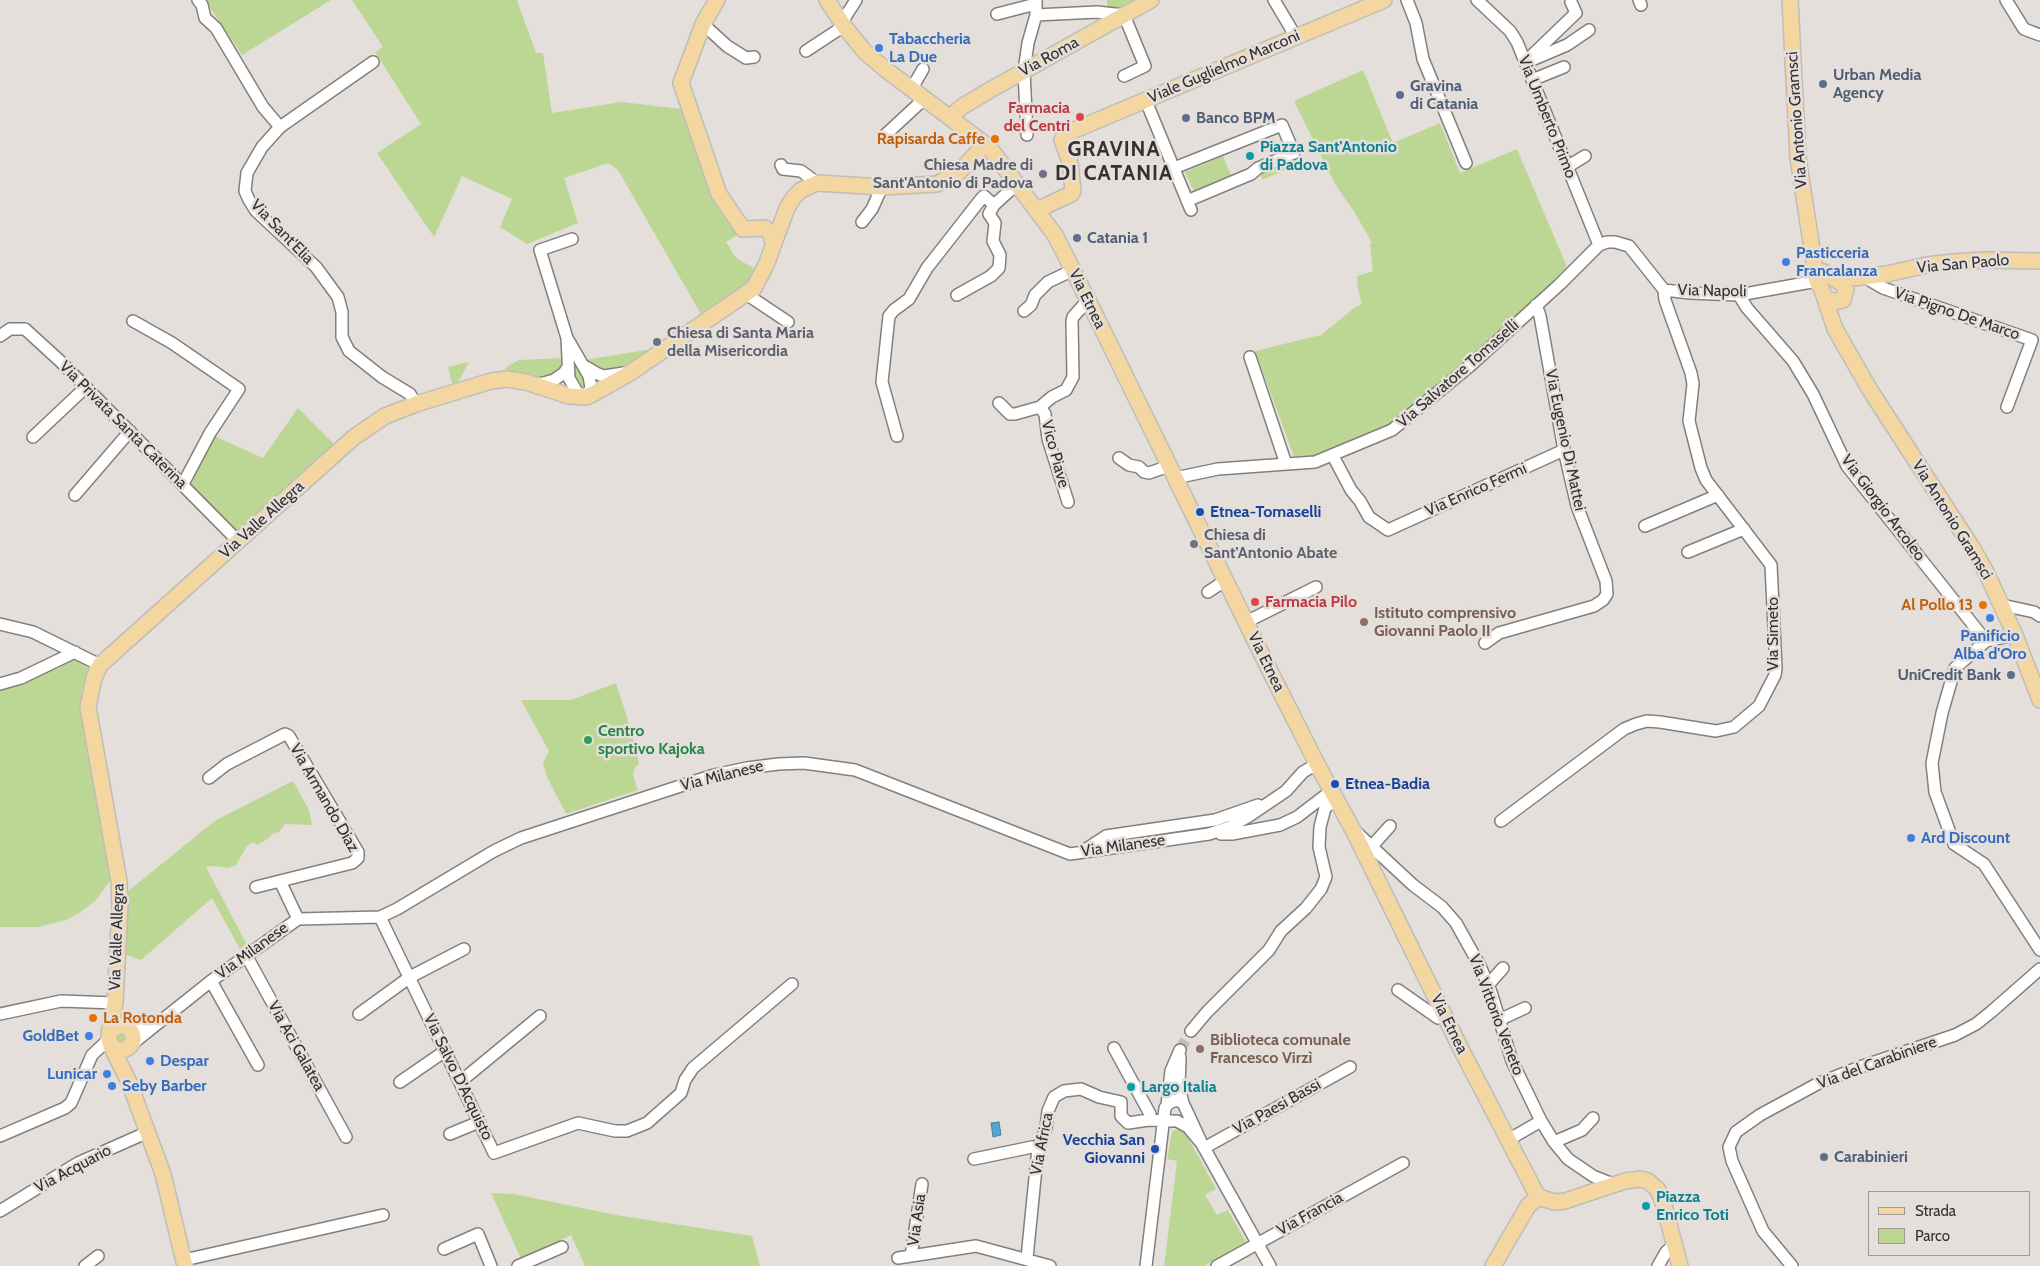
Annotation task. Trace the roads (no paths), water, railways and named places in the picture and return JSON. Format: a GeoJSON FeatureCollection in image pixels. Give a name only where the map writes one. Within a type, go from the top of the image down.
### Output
{"type":"FeatureCollection","features":[{"type":"Feature","properties":{"kind":"main road"},"geometry":{"type":"LineString","coordinates":[[717,0],[703,24],[682,83],[719,194],[743,230],[770,223],[787,208],[801,190],[817,184],[882,187],[937,184],[959,172],[985,144]]}},
{"type":"Feature","properties":{"kind":"main road","name":"Via Etnea"},"geometry":{"type":"LineString","coordinates":[[827,0],[865,52],[911,90],[985,144],[1037,210],[1054,235],[1088,300],[1317,764],[1327,802],[1353,830],[1538,1197]]}},
{"type":"Feature","properties":{"kind":"main road","name":"Via Roma"},"geometry":{"type":"LineString","coordinates":[[950,117],[963,106],[1115,17],[1151,0]]}},
{"type":"Feature","properties":{"kind":"main road","name":"Viale Guglielmo Marconi"},"geometry":{"type":"LineString","coordinates":[[1037,210],[1071,194],[1073,191],[1070,162],[1062,140],[1065,134],[1384,0]]}},
{"type":"Feature","properties":{"kind":"main road","name":"Via Antonio Gramsci"},"geometry":{"type":"LineString","coordinates":[[1790,0],[1797,148],[1809,239],[1821,265],[1825,297],[1835,329],[1882,410],[1973,549],[2002,605],[2036,679],[2040,700]]}},
{"type":"Feature","properties":{"kind":"main road","name":"Via Valle Allegra"},"geometry":{"type":"LineString","coordinates":[[110,1040],[115,1003],[120,907],[119,881],[88,707],[94,678],[100,665],[353,438],[385,416],[410,406],[491,382],[508,379],[559,395],[586,397],[604,389],[636,370],[754,288],[760,281],[787,208]]}},
{"type":"Feature","properties":{"kind":"main road"},"geometry":{"type":"LineString","coordinates":[[760,227],[769,230],[773,244]]}},
{"type":"Feature","properties":{"kind":"main road","name":"Via San Paolo"},"geometry":{"type":"LineString","coordinates":[[1887,274],[1927,265],[1953,262],[1985,260],[2040,261]]}},
{"type":"Feature","properties":{"kind":"main road"},"geometry":{"type":"LineString","coordinates":[[1824,278],[1887,274]]}},
{"type":"Feature","properties":{"kind":"main road"},"geometry":{"type":"LineString","coordinates":[[1825,297],[1834,302],[1845,298],[1860,285],[1887,274]]}},
{"type":"Feature","properties":{"kind":"main road"},"geometry":{"type":"LineString","coordinates":[[1824,278],[1844,285],[1845,298],[1841,324],[1847,350]]}},
{"type":"Feature","properties":{"kind":"main road"},"geometry":{"type":"LineString","coordinates":[[115,1003],[130,1037],[128,1055],[129,1082]]}},
{"type":"Feature","properties":{"kind":"main road"},"geometry":{"type":"LineString","coordinates":[[110,1040],[118,1026],[130,1037]]}},
{"type":"Feature","properties":{"kind":"main road"},"geometry":{"type":"LineString","coordinates":[[110,1040],[120,1050],[130,1037]]}},
{"type":"Feature","properties":{"kind":"main road"},"geometry":{"type":"LineString","coordinates":[[110,1040],[129,1082],[148,1132],[170,1200],[185,1263]]}},
{"type":"Feature","properties":{"kind":"main road"},"geometry":{"type":"LineString","coordinates":[[1493,1266],[1525,1217],[1536,1205],[1538,1197],[1555,1202],[1584,1195],[1614,1184],[1640,1179],[1654,1185],[1658,1190],[1664,1205],[1680,1266]]}},
{"type":"Feature","properties":{"kind":"main road"},"geometry":{"type":"LineString","coordinates":[[1525,1217],[1564,1206],[1584,1195]]}},
{"type":"Feature","properties":{"kind":"street"},"geometry":{"type":"LineString","coordinates":[[198,0],[202,5],[205,18],[216,28],[263,107],[280,127]]}},
{"type":"Feature","properties":{"kind":"street"},"geometry":{"type":"LineString","coordinates":[[806,51],[843,24],[856,0]]}},
{"type":"Feature","properties":{"kind":"street"},"geometry":{"type":"LineString","coordinates":[[1274,0],[1296,37]]}},
{"type":"Feature","properties":{"kind":"street"},"geometry":{"type":"LineString","coordinates":[[1407,0],[1416,23],[1423,59],[1466,163]]}},
{"type":"Feature","properties":{"kind":"street","name":"Via Umberto Primo"},"geometry":{"type":"LineString","coordinates":[[1477,0],[1510,31],[1517,42],[1599,245]]}},
{"type":"Feature","properties":{"kind":"street"},"geometry":{"type":"LineString","coordinates":[[2006,0],[2024,30],[2040,35]]}},
{"type":"Feature","properties":{"kind":"street"},"geometry":{"type":"LineString","coordinates":[[1525,62],[1576,13],[1571,2]]}},
{"type":"Feature","properties":{"kind":"street"},"geometry":{"type":"LineString","coordinates":[[1027,135],[1024,71],[1036,6]]}},
{"type":"Feature","properties":{"kind":"street"},"geometry":{"type":"LineString","coordinates":[[997,14],[1036,6],[1115,17],[1145,66],[1124,76]]}},
{"type":"Feature","properties":{"kind":"street"},"geometry":{"type":"LineString","coordinates":[[703,24],[727,46],[746,58],[754,57]]}},
{"type":"Feature","properties":{"kind":"street"},"geometry":{"type":"LineString","coordinates":[[1525,62],[1568,45],[1589,30]]}},
{"type":"Feature","properties":{"kind":"street","name":"Via Sant'Elia"},"geometry":{"type":"LineString","coordinates":[[373,62],[280,127],[262,147],[247,173],[246,191],[248,200],[256,211],[316,267],[338,297],[341,304],[342,337],[349,351],[382,377],[402,401],[410,406]]}},
{"type":"Feature","properties":{"kind":"street"},"geometry":{"type":"LineString","coordinates":[[1532,80],[1564,68]]}},
{"type":"Feature","properties":{"kind":"street"},"geometry":{"type":"LineString","coordinates":[[911,90],[923,69]]}},
{"type":"Feature","properties":{"kind":"street"},"geometry":{"type":"LineString","coordinates":[[883,137],[924,99]]}},
{"type":"Feature","properties":{"kind":"street"},"geometry":{"type":"LineString","coordinates":[[1146,100],[1189,205],[1251,174],[1258,168],[1294,153],[1282,125],[1174,168]]}},
{"type":"Feature","properties":{"kind":"street"},"geometry":{"type":"LineString","coordinates":[[1567,167],[1585,156]]}},
{"type":"Feature","properties":{"kind":"street"},"geometry":{"type":"LineString","coordinates":[[782,164],[783,169],[801,171],[817,184]]}},
{"type":"Feature","properties":{"kind":"street"},"geometry":{"type":"LineString","coordinates":[[958,295],[991,276],[999,268],[1000,255],[993,241],[995,222],[989,214],[994,205],[1017,184]]}},
{"type":"Feature","properties":{"kind":"street"},"geometry":{"type":"LineString","coordinates":[[862,222],[872,209],[882,187]]}},
{"type":"Feature","properties":{"kind":"street"},"geometry":{"type":"LineString","coordinates":[[897,436],[882,382],[889,316],[909,299],[927,268],[981,199],[984,196],[994,205]]}},
{"type":"Feature","properties":{"kind":"street"},"geometry":{"type":"LineString","coordinates":[[567,338],[584,365],[591,382],[590,392],[586,397],[577,392],[570,383],[567,338],[540,250],[572,239]]}},
{"type":"Feature","properties":{"kind":"street","name":"Via Napoli"},"geometry":{"type":"LineString","coordinates":[[1599,245],[1615,242],[1629,246],[1664,290],[1739,295],[1824,278]]}},
{"type":"Feature","properties":{"kind":"street","name":"Via Salvatore Tomaselli"},"geometry":{"type":"LineString","coordinates":[[1118,458],[1129,465],[1139,467],[1144,472],[1150,473],[1315,462],[1392,430],[1471,365],[1599,245]]}},
{"type":"Feature","properties":{"kind":"street"},"geometry":{"type":"LineString","coordinates":[[1024,312],[1031,304],[1035,295],[1048,282],[1073,270]]}},
{"type":"Feature","properties":{"kind":"street","name":"Via Pigno De Marco"},"geometry":{"type":"LineString","coordinates":[[1871,281],[1883,288],[2032,340],[2007,407]]}},
{"type":"Feature","properties":{"kind":"street","name":"Via Simeto"},"geometry":{"type":"LineString","coordinates":[[1501,821],[1624,729],[1648,721],[1716,731],[1734,727],[1759,706],[1767,694],[1776,668],[1773,574],[1771,565],[1706,480],[1695,449],[1689,421],[1693,384],[1691,373],[1665,300],[1664,290]]}},
{"type":"Feature","properties":{"kind":"street"},"geometry":{"type":"LineString","coordinates":[[746,294],[788,322]]}},
{"type":"Feature","properties":{"kind":"street","name":"Via Giorgio Arcoleo"},"geometry":{"type":"LineString","coordinates":[[1739,295],[1747,308],[1793,361],[1813,394],[1847,466],[1986,641]]}},
{"type":"Feature","properties":{"kind":"street"},"geometry":{"type":"LineString","coordinates":[[999,403],[1010,414],[1040,407],[1052,397],[1066,390],[1073,377],[1072,321],[1073,317],[1088,300]]}},
{"type":"Feature","properties":{"kind":"street","name":"Via Eugenio Di Mattei"},"geometry":{"type":"LineString","coordinates":[[1485,643],[1499,633],[1594,606],[1603,600],[1607,594],[1606,581],[1577,506],[1564,450],[1540,316],[1536,305]]}},
{"type":"Feature","properties":{"kind":"street"},"geometry":{"type":"LineString","coordinates":[[133,321],[172,342],[239,389],[210,433],[183,484]]}},
{"type":"Feature","properties":{"kind":"street","name":"Via Privata Santa Caterina"},"geometry":{"type":"LineString","coordinates":[[0,336],[10,329],[25,329],[86,387],[238,541]]}},
{"type":"Feature","properties":{"kind":"street"},"geometry":{"type":"LineString","coordinates":[[1250,357],[1286,464]]}},
{"type":"Feature","properties":{"kind":"street"},"geometry":{"type":"LineString","coordinates":[[584,365],[604,376],[636,370]]}},
{"type":"Feature","properties":{"kind":"street"},"geometry":{"type":"LineString","coordinates":[[534,386],[554,380],[564,373],[568,367]]}},
{"type":"Feature","properties":{"kind":"street"},"geometry":{"type":"LineString","coordinates":[[33,437],[86,387]]}},
{"type":"Feature","properties":{"kind":"street","name":"Vico Piave"},"geometry":{"type":"LineString","coordinates":[[1040,407],[1045,414],[1048,439],[1068,502]]}},
{"type":"Feature","properties":{"kind":"street"},"geometry":{"type":"LineString","coordinates":[[75,496],[130,432]]}},
{"type":"Feature","properties":{"kind":"street","name":"Via Enrico Fermi"},"geometry":{"type":"LineString","coordinates":[[1333,456],[1351,490],[1360,500],[1368,517],[1388,530],[1564,450]]}},
{"type":"Feature","properties":{"kind":"street"},"geometry":{"type":"LineString","coordinates":[[1644,526],[1718,496]]}},
{"type":"Feature","properties":{"kind":"street"},"geometry":{"type":"LineString","coordinates":[[1688,552],[1744,529]]}},
{"type":"Feature","properties":{"kind":"street"},"geometry":{"type":"LineString","coordinates":[[1208,592],[1226,580]]}},
{"type":"Feature","properties":{"kind":"street"},"geometry":{"type":"LineString","coordinates":[[1246,622],[1316,587]]}},
{"type":"Feature","properties":{"kind":"street"},"geometry":{"type":"LineString","coordinates":[[2002,605],[2034,612],[2040,616]]}},
{"type":"Feature","properties":{"kind":"street"},"geometry":{"type":"LineString","coordinates":[[0,624],[33,632],[100,665]]}},
{"type":"Feature","properties":{"kind":"street"},"geometry":{"type":"LineString","coordinates":[[2015,635],[1986,641],[1954,668],[1932,754],[1935,792],[1954,844],[1984,864],[2040,950]]}},
{"type":"Feature","properties":{"kind":"street"},"geometry":{"type":"LineString","coordinates":[[0,684],[21,678],[75,652]]}},
{"type":"Feature","properties":{"kind":"street","name":"Via Armando Diaz"},"geometry":{"type":"LineString","coordinates":[[209,778],[227,764],[285,734],[289,736],[358,852],[358,858],[352,863],[280,881]]}},
{"type":"Feature","properties":{"kind":"street","name":"Via Milanese"},"geometry":{"type":"LineString","coordinates":[[130,1037],[151,1027],[246,955],[298,919],[380,917],[397,909],[494,851],[521,838],[714,775],[747,768],[804,763],[855,770],[1070,854],[1210,834],[1238,823],[1291,787],[1303,772],[1317,764]]}},
{"type":"Feature","properties":{"kind":"street"},"geometry":{"type":"LineString","coordinates":[[1080,853],[1106,836],[1215,820],[1274,799]]}},
{"type":"Feature","properties":{"kind":"street"},"geometry":{"type":"LineString","coordinates":[[1210,834],[1232,834],[1274,828],[1327,802]]}},
{"type":"Feature","properties":{"kind":"street"},"geometry":{"type":"LineString","coordinates":[[1191,1031],[1207,1012],[1269,950],[1281,931],[1306,908],[1325,883],[1325,871],[1318,841],[1327,802]]}},
{"type":"Feature","properties":{"kind":"street"},"geometry":{"type":"LineString","coordinates":[[1372,846],[1390,826]]}},
{"type":"Feature","properties":{"kind":"street","name":"Via Vittorio Veneto"},"geometry":{"type":"LineString","coordinates":[[1353,830],[1413,885],[1442,908],[1456,923],[1480,966],[1488,985],[1512,1061],[1541,1121],[1554,1142],[1568,1159],[1584,1170],[1614,1184]]}},
{"type":"Feature","properties":{"kind":"street"},"geometry":{"type":"LineString","coordinates":[[256,887],[280,881],[298,919]]}},
{"type":"Feature","properties":{"kind":"street","name":"Via Salvo D'Acquisto"},"geometry":{"type":"LineString","coordinates":[[380,917],[494,1154],[578,1123],[615,1131],[638,1127],[647,1123],[681,1093],[685,1080],[693,1068],[792,984]]}},
{"type":"Feature","properties":{"kind":"street"},"geometry":{"type":"LineString","coordinates":[[358,1014],[410,977],[464,949]]}},
{"type":"Feature","properties":{"kind":"street","name":"Via Aci Galatea"},"geometry":{"type":"LineString","coordinates":[[246,955],[346,1137]]}},
{"type":"Feature","properties":{"kind":"street"},"geometry":{"type":"LineString","coordinates":[[1488,985],[1503,968]]}},
{"type":"Feature","properties":{"kind":"street","name":"Via del Carabiniere"},"geometry":{"type":"LineString","coordinates":[[1792,1266],[1763,1231],[1735,1169],[1729,1152],[1731,1141],[1736,1132],[1760,1116],[1820,1083],[1860,1067],[1955,1035],[1991,1012],[2040,969]]}},
{"type":"Feature","properties":{"kind":"street"},"geometry":{"type":"LineString","coordinates":[[211,981],[258,1065]]}},
{"type":"Feature","properties":{"kind":"street"},"geometry":{"type":"LineString","coordinates":[[1398,990],[1438,1018],[1445,1015]]}},
{"type":"Feature","properties":{"kind":"street"},"geometry":{"type":"LineString","coordinates":[[0,1014],[61,1001],[115,1003]]}},
{"type":"Feature","properties":{"kind":"street"},"geometry":{"type":"LineString","coordinates":[[1499,1020],[1525,1008]]}},
{"type":"Feature","properties":{"kind":"street"},"geometry":{"type":"LineString","coordinates":[[460,1082],[540,1016]]}},
{"type":"Feature","properties":{"kind":"street"},"geometry":{"type":"LineString","coordinates":[[0,1136],[65,1108],[71,1103],[92,1055],[110,1040]]}},
{"type":"Feature","properties":{"kind":"street"},"geometry":{"type":"LineString","coordinates":[[1114,1048],[1150,1114],[1149,1120],[1169,1117],[1184,1118],[1185,1107]]}},
{"type":"Feature","properties":{"kind":"street"},"geometry":{"type":"LineString","coordinates":[[1146,1264],[1169,1117],[1171,1071],[1180,1050],[1179,1088],[1185,1107],[1203,1146],[1270,1266]]}},
{"type":"Feature","properties":{"kind":"street"},"geometry":{"type":"LineString","coordinates":[[400,1082],[445,1051]]}},
{"type":"Feature","properties":{"kind":"street","name":"Via Paesi Bassi"},"geometry":{"type":"LineString","coordinates":[[1203,1146],[1350,1067]]}},
{"type":"Feature","properties":{"kind":"street","name":"Via Africa"},"geometry":{"type":"LineString","coordinates":[[1027,1258],[1038,1148],[1046,1128],[1050,1103],[1054,1097],[1060,1093],[1078,1089],[1099,1097],[1121,1102],[1121,1116],[1128,1123],[1149,1120]]}},
{"type":"Feature","properties":{"kind":"street"},"geometry":{"type":"LineString","coordinates":[[1169,1117],[1174,1100],[1185,1107]]}},
{"type":"Feature","properties":{"kind":"street"},"geometry":{"type":"LineString","coordinates":[[1169,1117],[1188,1127],[1203,1146]]}},
{"type":"Feature","properties":{"kind":"street"},"geometry":{"type":"LineString","coordinates":[[1554,1142],[1582,1130],[1593,1118]]}},
{"type":"Feature","properties":{"kind":"street"},"geometry":{"type":"LineString","coordinates":[[1508,1140],[1541,1121]]}},
{"type":"Feature","properties":{"kind":"street"},"geometry":{"type":"LineString","coordinates":[[450,1134],[479,1122]]}},
{"type":"Feature","properties":{"kind":"street","name":"Via Acquario"},"geometry":{"type":"LineString","coordinates":[[0,1211],[78,1163],[148,1132]]}},
{"type":"Feature","properties":{"kind":"street"},"geometry":{"type":"LineString","coordinates":[[974,1159],[1032,1147],[1038,1148]]}},
{"type":"Feature","properties":{"kind":"street","name":"Via Francia"},"geometry":{"type":"LineString","coordinates":[[1217,1266],[1404,1163]]}},
{"type":"Feature","properties":{"kind":"street","name":"Via Asia"},"geometry":{"type":"LineString","coordinates":[[912,1256],[922,1184]]}},
{"type":"Feature","properties":{"kind":"street"},"geometry":{"type":"LineString","coordinates":[[185,1263],[383,1215]]}},
{"type":"Feature","properties":{"kind":"street"},"geometry":{"type":"LineString","coordinates":[[444,1249],[478,1234],[491,1266]]}},
{"type":"Feature","properties":{"kind":"street"},"geometry":{"type":"LineString","coordinates":[[1658,1266],[1666,1252],[1674,1245]]}},
{"type":"Feature","properties":{"kind":"street"},"geometry":{"type":"LineString","coordinates":[[518,1266],[562,1246]]}},
{"type":"Feature","properties":{"kind":"street"},"geometry":{"type":"LineString","coordinates":[[898,1258],[976,1246],[1027,1258],[1050,1266]]}},
{"type":"Feature","properties":{"kind":"street"},"geometry":{"type":"LineString","coordinates":[[85,1266],[98,1256]]}},
{"type":"Feature","properties":{"kind":"water"},"geometry":{"type":"Polygon","coordinates":[[[999,1122],[1001,1135],[993,1137],[991,1123],[999,1122]]]}},
{"type":"Feature","properties":{"kind":"tunnel"},"geometry":{"type":"LineString","coordinates":[[1180,1050],[1191,1031]]}},
{"type":"Feature","properties":{"kind":"place","name":"Tabaccheria La Due"},"geometry":{"type":"Point","coordinates":[879,48]}},
{"type":"Feature","properties":{"kind":"place","name":"Urban Media Agency"},"geometry":{"type":"Point","coordinates":[1823,84]}},
{"type":"Feature","properties":{"kind":"place","name":"Gravina di Catania"},"geometry":{"type":"Point","coordinates":[1400,95]}},
{"type":"Feature","properties":{"kind":"place","name":"Farmacia del Centri"},"geometry":{"type":"Point","coordinates":[1080,117]}},
{"type":"Feature","properties":{"kind":"place","name":"Banco BPM"},"geometry":{"type":"Point","coordinates":[1186,118]}},
{"type":"Feature","properties":{"kind":"place","name":"Rapisarda Caffe"},"geometry":{"type":"Point","coordinates":[995,139]}},
{"type":"Feature","properties":{"kind":"place","name":"Piazza Sant'Antonio di Padova"},"geometry":{"type":"Point","coordinates":[1250,156]}},
{"type":"Feature","properties":{"kind":"place","name":"Chiesa Madre di Sant'Antonio di Padova"},"geometry":{"type":"Point","coordinates":[1043,174]}},
{"type":"Feature","properties":{"kind":"place","name":"Catania 1"},"geometry":{"type":"Point","coordinates":[1077,238]}},
{"type":"Feature","properties":{"kind":"place","name":"Pasticceria Francalanza"},"geometry":{"type":"Point","coordinates":[1786,262]}},
{"type":"Feature","properties":{"kind":"place","name":"Chiesa di Santa Maria della Misericordia"},"geometry":{"type":"Point","coordinates":[657,342]}},
{"type":"Feature","properties":{"kind":"place","name":"Etnea-Tomaselli"},"geometry":{"type":"Point","coordinates":[1200,512]}},
{"type":"Feature","properties":{"kind":"place","name":"Chiesa di Sant'Antonio Abate"},"geometry":{"type":"Point","coordinates":[1194,544]}},
{"type":"Feature","properties":{"kind":"place","name":"Farmacia Pilo"},"geometry":{"type":"Point","coordinates":[1255,602]}},
{"type":"Feature","properties":{"kind":"place","name":"Al Pollo 13"},"geometry":{"type":"Point","coordinates":[1983,605]}},
{"type":"Feature","properties":{"kind":"place","name":"Panificio Alba d'Oro"},"geometry":{"type":"Point","coordinates":[1990,618]}},
{"type":"Feature","properties":{"kind":"place","name":"Istituto comprensivo Giovanni Paolo II"},"geometry":{"type":"Point","coordinates":[1364,622]}},
{"type":"Feature","properties":{"kind":"place","name":"UniCredit Bank"},"geometry":{"type":"Point","coordinates":[2011,675]}},
{"type":"Feature","properties":{"kind":"place","name":"Centro sportivo Kajoka"},"geometry":{"type":"Point","coordinates":[588,740]}},
{"type":"Feature","properties":{"kind":"place","name":"Etnea-Badia"},"geometry":{"type":"Point","coordinates":[1335,784]}},
{"type":"Feature","properties":{"kind":"place","name":"Ard Discount"},"geometry":{"type":"Point","coordinates":[1911,838]}},
{"type":"Feature","properties":{"kind":"place","name":"La Rotonda"},"geometry":{"type":"Point","coordinates":[93,1018]}},
{"type":"Feature","properties":{"kind":"place","name":"GoldBet"},"geometry":{"type":"Point","coordinates":[89,1036]}},
{"type":"Feature","properties":{"kind":"place","name":"Biblioteca comunale Francesco Virzì"},"geometry":{"type":"Point","coordinates":[1200,1049]}},
{"type":"Feature","properties":{"kind":"place","name":"Despar"},"geometry":{"type":"Point","coordinates":[150,1061]}},
{"type":"Feature","properties":{"kind":"place","name":"Lunicar"},"geometry":{"type":"Point","coordinates":[107,1074]}},
{"type":"Feature","properties":{"kind":"place","name":"Seby Barber"},"geometry":{"type":"Point","coordinates":[112,1086]}},
{"type":"Feature","properties":{"kind":"place","name":"Largo Italia"},"geometry":{"type":"Point","coordinates":[1131,1087]}},
{"type":"Feature","properties":{"kind":"place","name":"Vecchia San Giovanni"},"geometry":{"type":"Point","coordinates":[1155,1149]}},
{"type":"Feature","properties":{"kind":"place","name":"Carabinieri"},"geometry":{"type":"Point","coordinates":[1824,1157]}},
{"type":"Feature","properties":{"kind":"place","name":"Piazza Enrico Toti"},"geometry":{"type":"Point","coordinates":[1646,1206]}},
{"type":"Feature","properties":{"kind":"district","name":"GRAVINA DI CATANIA"},"geometry":{"type":"Point","coordinates":[1114,162]}}]}
